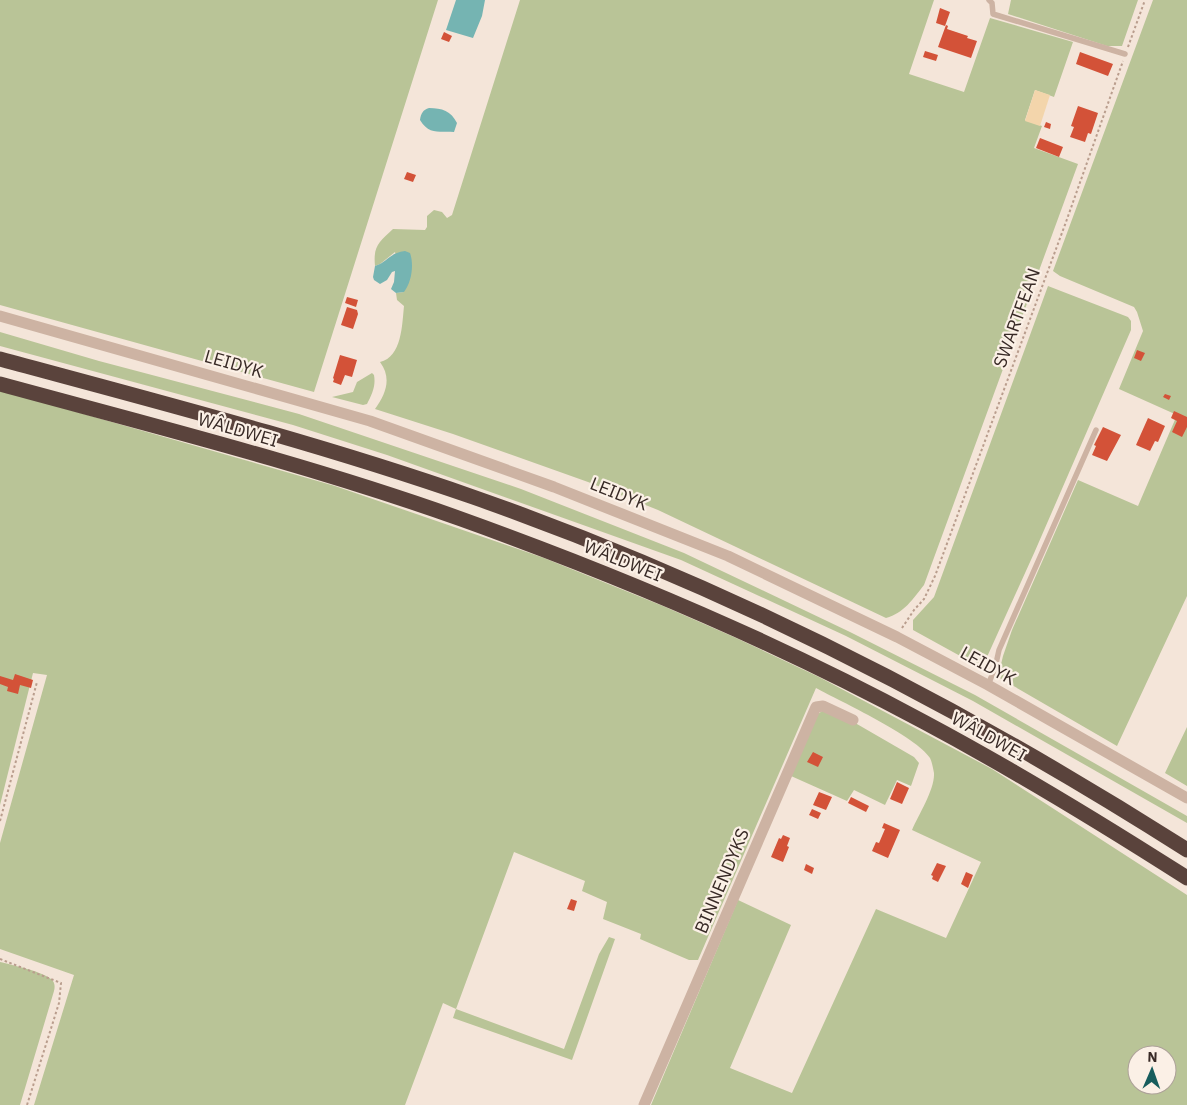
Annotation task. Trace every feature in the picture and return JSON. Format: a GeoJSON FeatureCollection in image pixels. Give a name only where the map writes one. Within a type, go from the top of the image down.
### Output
{"type":"FeatureCollection","features":[{"type":"Feature","properties":{"kind":"highway","name":"WÂLDWEI"},"geometry":{"type":"LineString","coordinates":[[0,359],[265,431],[379,466],[475,498],[579,537],[812,638],[934,701],[1032,755],[1187,850]]}},
{"type":"Feature","properties":{"kind":"highway","name":"WÂLDWEI"},"geometry":{"type":"LineString","coordinates":[[0,384],[230,447],[352,483],[459,518],[657,594],[798,658],[924,722],[1018,774],[1187,878]]}},
{"type":"Feature","properties":{"kind":"street","name":"LEIDYK"},"geometry":{"type":"LineString","coordinates":[[0,316],[370,421],[518,474],[728,556],[897,637],[988,685],[1187,798]]}},
{"type":"Feature","properties":{"kind":"street","name":"BINNENDYKS"},"geometry":{"type":"LineString","coordinates":[[644,1105],[816,707],[823,706],[853,720]]}},
{"type":"Feature","properties":{"kind":"lane"},"geometry":{"type":"LineString","coordinates":[[989,0],[992,3],[993,14],[1126,54]]}},
{"type":"Feature","properties":{"kind":"lane"},"geometry":{"type":"LineString","coordinates":[[988,685],[998,650],[1096,430]]}},
{"type":"Feature","properties":{"kind":"path","name":"SWARTFEAN"},"geometry":{"type":"LineString","coordinates":[[897,637],[907,619],[924,599],[935,576],[1066,222],[1145,0]]}},
{"type":"Feature","properties":{"kind":"path"},"geometry":{"type":"LineString","coordinates":[[0,821],[37,682]]}},
{"type":"Feature","properties":{"kind":"path"},"geometry":{"type":"LineString","coordinates":[[0,958],[61,983],[59,1003],[27,1105]]}},
{"type":"Feature","properties":{"kind":"green space"},"geometry":{"type":"Polygon","coordinates":[[[0,0],[438,0],[314,392],[0,305],[0,0]]]}},
{"type":"Feature","properties":{"kind":"green space"},"geometry":{"type":"Polygon","coordinates":[[[520,0],[934,0],[909,74],[964,92],[990,18],[1073,42],[1054,97],[1035,90],[1025,120],[1042,126],[1034,148],[1078,164],[924,585],[908,605],[898,613],[886,618],[658,510],[588,482],[453,434],[375,409],[385,392],[387,380],[384,368],[380,362],[393,354],[397,347],[400,339],[404,306],[397,300],[396,293],[404,292],[395,252],[375,266],[376,249],[393,229],[425,230],[427,227],[427,216],[434,210],[442,212],[447,218],[452,215],[520,0]]]}},
{"type":"Feature","properties":{"kind":"green space"},"geometry":{"type":"Polygon","coordinates":[[[1011,0],[1138,0],[1122,46],[1107,46],[1008,14],[1011,0]]]}},
{"type":"Feature","properties":{"kind":"green space"},"geometry":{"type":"Polygon","coordinates":[[[1153,0],[1187,0],[1187,596],[1117,746],[998,677],[1012,630],[1078,480],[1138,506],[1177,415],[1119,389],[1143,331],[1134,307],[1060,276],[1053,271],[1153,0]]]}},
{"type":"Feature","properties":{"kind":"green space"},"geometry":{"type":"Polygon","coordinates":[[[1048,286],[1128,317],[1131,321],[1131,330],[982,668],[913,630],[913,620],[934,597],[1048,286]]]}},
{"type":"Feature","properties":{"kind":"green space"},"geometry":{"type":"Polygon","coordinates":[[[0,332],[99,361],[299,414],[521,489],[684,553],[850,632],[975,695],[1187,816],[1187,823],[973,701],[846,636],[681,560],[387,455],[293,425],[0,346],[0,332]]]}},
{"type":"Feature","properties":{"kind":"green space"},"geometry":{"type":"Polygon","coordinates":[[[372,373],[374,375],[374,386],[367,404],[363,405],[332,397],[353,392],[357,382],[372,373]]]}},
{"type":"Feature","properties":{"kind":"green space"},"geometry":{"type":"Polygon","coordinates":[[[0,390],[335,486],[544,558],[663,606],[819,677],[992,769],[1187,895],[1187,1105],[651,1105],[738,900],[791,925],[730,1068],[792,1093],[876,909],[946,938],[981,862],[912,830],[934,779],[931,760],[922,749],[895,730],[816,688],[698,960],[689,960],[640,939],[641,934],[603,919],[607,902],[582,891],[585,881],[514,852],[456,1009],[443,1003],[405,1105],[34,1105],[74,975],[0,949],[0,843],[47,675],[33,673],[0,805],[0,390]]]}},
{"type":"Feature","properties":{"kind":"green space"},"geometry":{"type":"Polygon","coordinates":[[[831,709],[914,757],[919,763],[911,786],[897,780],[885,805],[854,790],[847,801],[791,776],[818,714],[831,709]]]}},
{"type":"Feature","properties":{"kind":"green space"},"geometry":{"type":"Polygon","coordinates":[[[1187,727],[1187,786],[1165,773],[1187,727]]]}},
{"type":"Feature","properties":{"kind":"green space"},"geometry":{"type":"Polygon","coordinates":[[[609,937],[615,939],[572,1060],[453,1018],[456,1009],[564,1049],[599,954],[609,937]]]}},
{"type":"Feature","properties":{"kind":"green space"},"geometry":{"type":"Polygon","coordinates":[[[0,962],[43,974],[54,982],[54,991],[20,1105],[0,1105],[0,962]]]}},
{"type":"Feature","properties":{"kind":"sand"},"geometry":{"type":"Polygon","coordinates":[[[1035,90],[1050,95],[1040,126],[1025,121],[1035,90]]]}},
{"type":"Feature","properties":{"kind":"water"},"geometry":{"type":"Polygon","coordinates":[[[456,0],[485,0],[482,16],[473,38],[446,30],[456,0]]]}},
{"type":"Feature","properties":{"kind":"water"},"geometry":{"type":"Polygon","coordinates":[[[429,108],[449,113],[457,123],[454,132],[435,131],[423,125],[420,120],[421,115],[429,108]]]}},
{"type":"Feature","properties":{"kind":"water"},"geometry":{"type":"Polygon","coordinates":[[[405,251],[410,253],[411,257],[412,268],[410,278],[404,292],[396,293],[391,289],[395,271],[392,272],[387,280],[380,284],[373,277],[375,266],[395,254],[405,251]]]}},
{"type":"Feature","properties":{"kind":"building"},"geometry":{"type":"Polygon","coordinates":[[[940,8],[950,12],[945,26],[936,23],[940,8]]]}},
{"type":"Feature","properties":{"kind":"building"},"geometry":{"type":"Polygon","coordinates":[[[946,25],[948,26],[947,29],[977,41],[971,58],[938,47],[946,25]]]}},
{"type":"Feature","properties":{"kind":"building"},"geometry":{"type":"Polygon","coordinates":[[[444,32],[452,36],[449,42],[441,39],[444,32]]]}},
{"type":"Feature","properties":{"kind":"building"},"geometry":{"type":"Polygon","coordinates":[[[925,51],[938,55],[936,61],[923,57],[925,51]]]}},
{"type":"Feature","properties":{"kind":"building"},"geometry":{"type":"Polygon","coordinates":[[[1080,52],[1113,64],[1108,76],[1076,64],[1080,52]]]}},
{"type":"Feature","properties":{"kind":"building"},"geometry":{"type":"Polygon","coordinates":[[[1078,106],[1098,113],[1091,134],[1088,133],[1085,142],[1070,137],[1074,127],[1071,126],[1078,106]]]}},
{"type":"Feature","properties":{"kind":"building"},"geometry":{"type":"Polygon","coordinates":[[[1046,122],[1051,124],[1050,129],[1044,127],[1046,122]]]}},
{"type":"Feature","properties":{"kind":"building"},"geometry":{"type":"Polygon","coordinates":[[[1040,138],[1063,147],[1059,157],[1036,148],[1040,138]]]}},
{"type":"Feature","properties":{"kind":"building"},"geometry":{"type":"Polygon","coordinates":[[[407,172],[416,175],[413,182],[404,179],[407,172]]]}},
{"type":"Feature","properties":{"kind":"building"},"geometry":{"type":"Polygon","coordinates":[[[347,297],[358,300],[356,307],[345,303],[347,297]]]}},
{"type":"Feature","properties":{"kind":"building"},"geometry":{"type":"Polygon","coordinates":[[[347,307],[357,310],[358,314],[353,329],[341,325],[347,307]]]}},
{"type":"Feature","properties":{"kind":"building"},"geometry":{"type":"Polygon","coordinates":[[[1137,350],[1145,353],[1141,361],[1134,358],[1137,350]]]}},
{"type":"Feature","properties":{"kind":"building"},"geometry":{"type":"Polygon","coordinates":[[[340,355],[357,360],[352,377],[345,375],[341,385],[333,382],[340,355]]]}},
{"type":"Feature","properties":{"kind":"building"},"geometry":{"type":"Polygon","coordinates":[[[1165,394],[1171,396],[1169,400],[1163,397],[1165,394]]]}},
{"type":"Feature","properties":{"kind":"building"},"geometry":{"type":"Polygon","coordinates":[[[1174,411],[1187,417],[1187,427],[1182,437],[1172,432],[1177,421],[1171,418],[1174,411]]]}},
{"type":"Feature","properties":{"kind":"building"},"geometry":{"type":"Polygon","coordinates":[[[1148,418],[1165,426],[1158,442],[1155,441],[1150,451],[1136,445],[1148,418]]]}},
{"type":"Feature","properties":{"kind":"building"},"geometry":{"type":"Polygon","coordinates":[[[1103,427],[1121,435],[1107,461],[1092,455],[1096,446],[1094,445],[1103,427]]]}},
{"type":"Feature","properties":{"kind":"building"},"geometry":{"type":"Polygon","coordinates":[[[15,674],[33,680],[31,688],[20,685],[18,694],[7,691],[8,687],[0,684],[0,676],[13,680],[15,674]]]}},
{"type":"Feature","properties":{"kind":"building"},"geometry":{"type":"Polygon","coordinates":[[[813,752],[823,757],[818,767],[807,762],[813,752]]]}},
{"type":"Feature","properties":{"kind":"building"},"geometry":{"type":"Polygon","coordinates":[[[897,782],[909,788],[902,804],[890,799],[897,782]]]}},
{"type":"Feature","properties":{"kind":"building"},"geometry":{"type":"Polygon","coordinates":[[[819,792],[832,797],[826,810],[813,805],[819,792]]]}},
{"type":"Feature","properties":{"kind":"building"},"geometry":{"type":"Polygon","coordinates":[[[851,797],[869,806],[866,812],[848,803],[851,797]]]}},
{"type":"Feature","properties":{"kind":"building"},"geometry":{"type":"Polygon","coordinates":[[[812,809],[821,813],[818,819],[809,815],[812,809]]]}},
{"type":"Feature","properties":{"kind":"building"},"geometry":{"type":"Polygon","coordinates":[[[884,823],[900,830],[888,858],[872,851],[876,842],[879,843],[885,829],[882,828],[884,823]]]}},
{"type":"Feature","properties":{"kind":"building"},"geometry":{"type":"Polygon","coordinates":[[[783,835],[790,838],[787,846],[789,847],[783,862],[771,857],[779,838],[781,839],[783,835]]]}},
{"type":"Feature","properties":{"kind":"building"},"geometry":{"type":"Polygon","coordinates":[[[937,863],[946,866],[938,882],[932,879],[933,876],[931,875],[937,863]]]}},
{"type":"Feature","properties":{"kind":"building"},"geometry":{"type":"Polygon","coordinates":[[[806,864],[814,868],[812,874],[804,870],[806,864]]]}},
{"type":"Feature","properties":{"kind":"building"},"geometry":{"type":"Polygon","coordinates":[[[966,872],[973,875],[968,888],[961,884],[966,872]]]}},
{"type":"Feature","properties":{"kind":"building"},"geometry":{"type":"Polygon","coordinates":[[[571,899],[577,901],[574,911],[567,909],[571,899]]]}}]}
